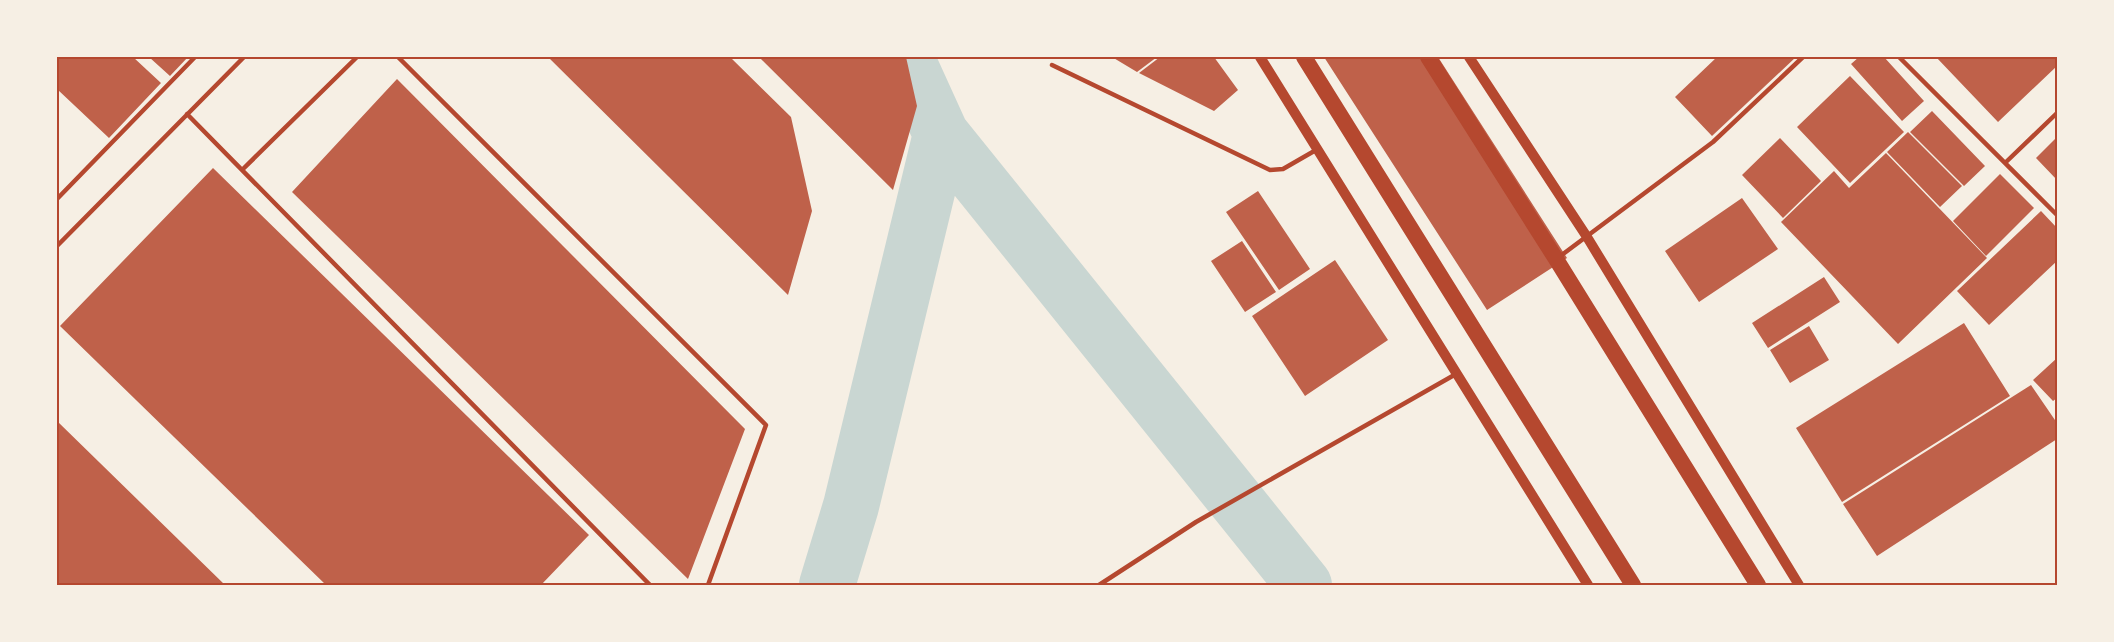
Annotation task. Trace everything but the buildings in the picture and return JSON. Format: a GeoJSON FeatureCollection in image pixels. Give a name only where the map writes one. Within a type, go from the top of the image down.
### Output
{"type":"FeatureCollection","features":[{"type":"Feature","properties":{"kind":"highway"},"geometry":{"type":"LineString","coordinates":[[1304,57],[1633,585]]}},
{"type":"Feature","properties":{"kind":"highway"},"geometry":{"type":"LineString","coordinates":[[1428,57],[1557,259],[1758,585]]}},
{"type":"Feature","properties":{"kind":"street"},"geometry":{"type":"LineString","coordinates":[[1260,57],[1588,585]]}},
{"type":"Feature","properties":{"kind":"street"},"geometry":{"type":"LineString","coordinates":[[1469,57],[1587,237],[1799,585]]}},
{"type":"Feature","properties":{"kind":"lane"},"geometry":{"type":"LineString","coordinates":[[57,199],[195,57]]}},
{"type":"Feature","properties":{"kind":"lane"},"geometry":{"type":"LineString","coordinates":[[57,246],[244,57]]}},
{"type":"Feature","properties":{"kind":"lane"},"geometry":{"type":"LineString","coordinates":[[242,170],[357,57]]}},
{"type":"Feature","properties":{"kind":"lane"},"geometry":{"type":"LineString","coordinates":[[398,57],[766,425],[708,585]]}},
{"type":"Feature","properties":{"kind":"lane"},"geometry":{"type":"LineString","coordinates":[[1557,259],[1713,142],[1803,57]]}},
{"type":"Feature","properties":{"kind":"lane"},"geometry":{"type":"LineString","coordinates":[[1899,57],[2057,215]]}},
{"type":"Feature","properties":{"kind":"lane"},"geometry":{"type":"LineString","coordinates":[[1052,66],[1270,170],[1283,169],[1316,150]]}},
{"type":"Feature","properties":{"kind":"lane"},"geometry":{"type":"LineString","coordinates":[[2005,163],[2057,113]]}},
{"type":"Feature","properties":{"kind":"lane"},"geometry":{"type":"LineString","coordinates":[[187,114],[650,585]]}},
{"type":"Feature","properties":{"kind":"lane"},"geometry":{"type":"LineString","coordinates":[[1099,585],[1196,522],[1456,374]]}},
{"type":"Feature","properties":{"kind":"waterway"},"geometry":{"type":"LineString","coordinates":[[906,57],[941,134]]}},
{"type":"Feature","properties":{"kind":"waterway"},"geometry":{"type":"LineString","coordinates":[[827,585],[851,506],[941,134],[1304,585]]}}]}
